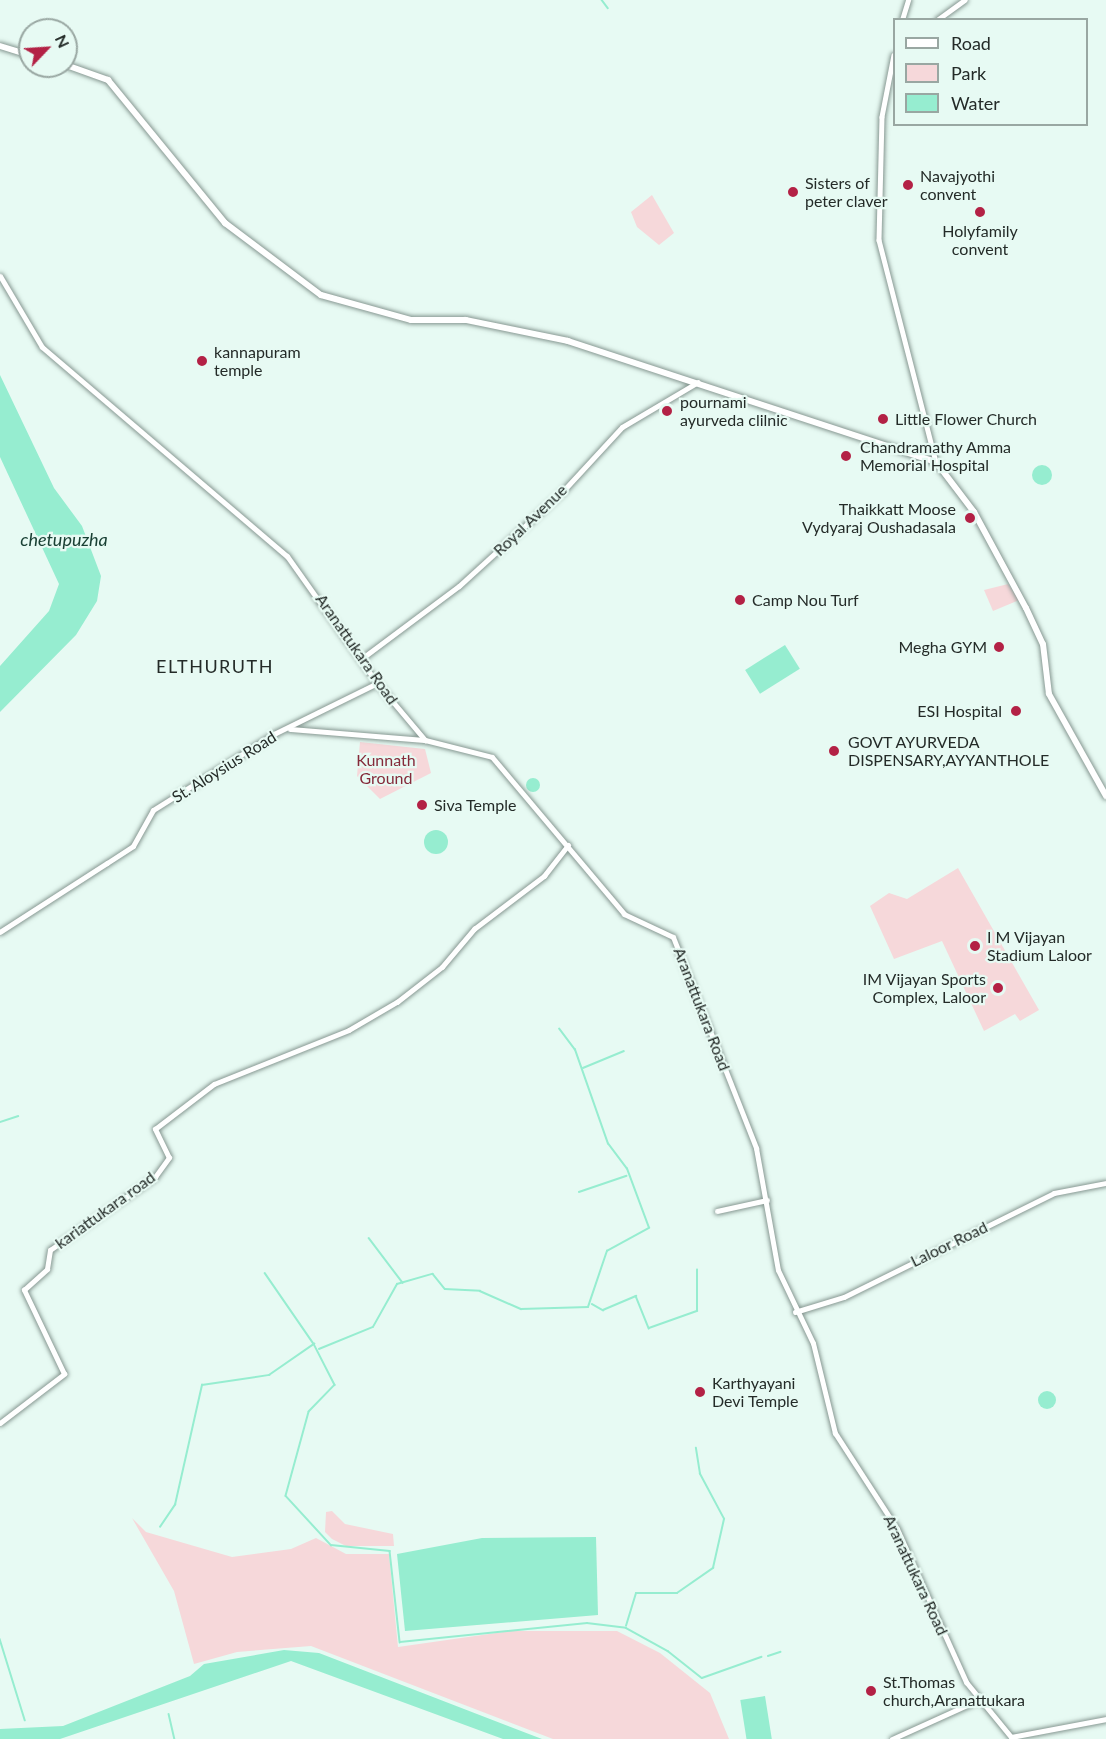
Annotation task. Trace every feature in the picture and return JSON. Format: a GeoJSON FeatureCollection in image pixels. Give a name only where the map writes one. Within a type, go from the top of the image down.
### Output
{"type":"FeatureCollection","features":[{"type":"Feature","properties":{"kind":"main road"},"geometry":{"type":"LineString","coordinates":[[0,46],[18,51]]}},
{"type":"Feature","properties":{"kind":"main road"},"geometry":{"type":"LineString","coordinates":[[78,69],[108,80],[225,223],[321,295],[411,320],[466,320],[568,341],[936,462],[974,512],[1026,608],[1043,644],[1049,694],[1106,794]]}},
{"type":"Feature","properties":{"kind":"main road","name":"Aranattukara Road"},"geometry":{"type":"LineString","coordinates":[[0,276],[42,347],[263,532],[299,570],[377,683],[425,740],[492,757],[624,914],[668,932],[682,952],[756,1148],[767,1200],[772,1250],[795,1312],[813,1343],[828,1410],[840,1442],[897,1529],[959,1670],[980,1699],[1016,1738],[1106,1719]]}},
{"type":"Feature","properties":{"kind":"main road","name":"Royal Avenue"},"geometry":{"type":"LineString","coordinates":[[361,659],[459,586],[549,505],[622,427],[698,382]]}},
{"type":"Feature","properties":{"kind":"main road","name":"St. Aloysius Road"},"geometry":{"type":"LineString","coordinates":[[106,863],[133,846],[153,810],[290,729],[377,683]]}},
{"type":"Feature","properties":{"kind":"main road"},"geometry":{"type":"LineString","coordinates":[[892,1739],[980,1699]]}},
{"type":"Feature","properties":{"kind":"street"},"geometry":{"type":"LineString","coordinates":[[903,18],[908,0]]}},
{"type":"Feature","properties":{"kind":"street"},"geometry":{"type":"LineString","coordinates":[[940,18],[965,0]]}},
{"type":"Feature","properties":{"kind":"street"},"geometry":{"type":"LineString","coordinates":[[893,60],[882,117],[880,248],[936,462]]}},
{"type":"Feature","properties":{"kind":"street"},"geometry":{"type":"LineString","coordinates":[[290,729],[425,740]]}},
{"type":"Feature","properties":{"kind":"street","name":"kariattukara road"},"geometry":{"type":"LineString","coordinates":[[0,1423],[34,1400],[64,1374],[24,1290],[47,1269],[46,1252],[154,1178],[169,1158],[154,1131],[204,1090],[340,1032],[417,987],[474,929],[544,876],[568,845]]}},
{"type":"Feature","properties":{"kind":"street","name":"St. Aloysius Road"},"geometry":{"type":"LineString","coordinates":[[0,932],[106,863]]}},
{"type":"Feature","properties":{"kind":"street","name":"Laloor Road"},"geometry":{"type":"LineString","coordinates":[[795,1312],[844,1297],[1054,1192],[1106,1183]]}},
{"type":"Feature","properties":{"kind":"street"},"geometry":{"type":"LineString","coordinates":[[717,1210],[767,1200]]}},
{"type":"Feature","properties":{"kind":"green space"},"geometry":{"type":"Polygon","coordinates":[[[652,195],[674,233],[659,245],[637,227],[631,212],[652,195]]]}},
{"type":"Feature","properties":{"kind":"green space"},"geometry":{"type":"Polygon","coordinates":[[[1008,584],[1019,600],[993,611],[984,590],[1008,584]]]}},
{"type":"Feature","properties":{"kind":"green space","name":"Kunnath Ground"},"geometry":{"type":"Polygon","coordinates":[[[360,742],[425,749],[431,773],[380,799],[357,776],[360,742]]]}},
{"type":"Feature","properties":{"kind":"green space","name":"I M Vijayan Stadium Laloor"},"geometry":{"type":"Polygon","coordinates":[[[958,868],[1039,1010],[1020,1021],[1015,1014],[984,1031],[942,941],[894,959],[870,906],[889,893],[907,899],[958,868]]]}},
{"type":"Feature","properties":{"kind":"green space"},"geometry":{"type":"Polygon","coordinates":[[[332,1511],[345,1524],[393,1534],[394,1546],[346,1546],[332,1539],[325,1532],[326,1512],[332,1511]]]}},
{"type":"Feature","properties":{"kind":"green space"},"geometry":{"type":"Polygon","coordinates":[[[132,1518],[146,1532],[232,1557],[291,1549],[316,1538],[346,1554],[389,1554],[398,1647],[510,1631],[617,1631],[660,1653],[710,1693],[729,1739],[553,1739],[311,1646],[237,1652],[194,1664],[174,1591],[132,1518]]]}},
{"type":"Feature","properties":{"kind":"water","name":"chetupuzha"},"geometry":{"type":"Polygon","coordinates":[[[0,375],[54,488],[82,526],[101,576],[97,601],[76,635],[0,712],[0,666],[49,611],[59,584],[0,457],[0,375]]]}},
{"type":"Feature","properties":{"kind":"water"},"geometry":{"type":"Polygon","coordinates":[[[1042,465],[1049,468],[1052,475],[1049,482],[1042,485],[1035,482],[1032,475],[1035,468],[1042,465]]]}},
{"type":"Feature","properties":{"kind":"water"},"geometry":{"type":"Polygon","coordinates":[[[785,645],[800,669],[760,694],[745,670],[785,645]]]}},
{"type":"Feature","properties":{"kind":"water"},"geometry":{"type":"Polygon","coordinates":[[[533,778],[538,780],[540,785],[538,790],[533,792],[528,790],[526,785],[528,780],[533,778]]]}},
{"type":"Feature","properties":{"kind":"water"},"geometry":{"type":"Polygon","coordinates":[[[436,830],[445,833],[448,842],[445,851],[436,854],[427,851],[424,842],[427,833],[436,830]]]}},
{"type":"Feature","properties":{"kind":"water"},"geometry":{"type":"Polygon","coordinates":[[[1047,1391],[1053,1394],[1056,1400],[1053,1406],[1047,1409],[1041,1406],[1038,1400],[1041,1394],[1047,1391]]]}},
{"type":"Feature","properties":{"kind":"water"},"geometry":{"type":"Polygon","coordinates":[[[596,1537],[598,1615],[405,1631],[397,1554],[482,1538],[596,1537]]]}},
{"type":"Feature","properties":{"kind":"water"},"geometry":{"type":"Polygon","coordinates":[[[284,1650],[319,1653],[542,1739],[503,1739],[291,1661],[60,1739],[0,1739],[0,1729],[63,1726],[190,1676],[204,1664],[284,1650]]]}},
{"type":"Feature","properties":{"kind":"water"},"geometry":{"type":"Polygon","coordinates":[[[765,1696],[772,1739],[746,1739],[740,1700],[765,1696]]]}},
{"type":"Feature","properties":{"kind":"waterway"},"geometry":{"type":"LineString","coordinates":[[602,0],[608,8]]}},
{"type":"Feature","properties":{"kind":"waterway"},"geometry":{"type":"LineString","coordinates":[[319,1349],[373,1327],[397,1284],[433,1274],[445,1289],[480,1291],[521,1309],[588,1307],[607,1251],[649,1228],[627,1169],[608,1144],[575,1050],[559,1029]]}},
{"type":"Feature","properties":{"kind":"waterway"},"geometry":{"type":"LineString","coordinates":[[583,1068],[624,1051]]}},
{"type":"Feature","properties":{"kind":"waterway"},"geometry":{"type":"LineString","coordinates":[[0,1122],[18,1116]]}},
{"type":"Feature","properties":{"kind":"waterway"},"geometry":{"type":"LineString","coordinates":[[579,1192],[626,1176]]}},
{"type":"Feature","properties":{"kind":"waterway"},"geometry":{"type":"LineString","coordinates":[[369,1238],[403,1283]]}},
{"type":"Feature","properties":{"kind":"waterway"},"geometry":{"type":"LineString","coordinates":[[592,1304],[603,1310],[636,1296],[649,1328],[697,1311],[697,1270]]}},
{"type":"Feature","properties":{"kind":"waterway"},"geometry":{"type":"LineString","coordinates":[[265,1273],[314,1344],[335,1385],[309,1412],[286,1496],[331,1545],[390,1551],[400,1642],[587,1623],[626,1628],[668,1651],[702,1678],[761,1657]]}},
{"type":"Feature","properties":{"kind":"waterway"},"geometry":{"type":"LineString","coordinates":[[160,1527],[175,1505],[202,1385],[269,1375],[314,1344]]}},
{"type":"Feature","properties":{"kind":"waterway"},"geometry":{"type":"LineString","coordinates":[[626,1626],[636,1593],[677,1593],[713,1568],[724,1519],[700,1474],[696,1448]]}},
{"type":"Feature","properties":{"kind":"waterway"},"geometry":{"type":"LineString","coordinates":[[0,1639],[25,1720]]}},
{"type":"Feature","properties":{"kind":"waterway"},"geometry":{"type":"LineString","coordinates":[[768,1656],[780,1652]]}},
{"type":"Feature","properties":{"kind":"waterway"},"geometry":{"type":"LineString","coordinates":[[169,1714],[175,1739]]}},
{"type":"Feature","properties":{"kind":"place","name":"Navajyothi convent"},"geometry":{"type":"Point","coordinates":[908,185]}},
{"type":"Feature","properties":{"kind":"place","name":"Sisters of peter claver"},"geometry":{"type":"Point","coordinates":[793,192]}},
{"type":"Feature","properties":{"kind":"place","name":"Holyfamily convent"},"geometry":{"type":"Point","coordinates":[980,212]}},
{"type":"Feature","properties":{"kind":"place","name":"kannapuram temple"},"geometry":{"type":"Point","coordinates":[202,361]}},
{"type":"Feature","properties":{"kind":"place","name":"pournami ayurveda clilnic"},"geometry":{"type":"Point","coordinates":[667,411]}},
{"type":"Feature","properties":{"kind":"place","name":"Little Flower Church"},"geometry":{"type":"Point","coordinates":[883,419]}},
{"type":"Feature","properties":{"kind":"place","name":"Chandramathy Amma Memorial Hospital"},"geometry":{"type":"Point","coordinates":[846,456]}},
{"type":"Feature","properties":{"kind":"place","name":"Thaikkatt Moose Vydyaraj Oushadasala"},"geometry":{"type":"Point","coordinates":[970,518]}},
{"type":"Feature","properties":{"kind":"place","name":"Camp Nou Turf"},"geometry":{"type":"Point","coordinates":[740,600]}},
{"type":"Feature","properties":{"kind":"place","name":"Megha GYM"},"geometry":{"type":"Point","coordinates":[999,647]}},
{"type":"Feature","properties":{"kind":"place","name":"ESI Hospital"},"geometry":{"type":"Point","coordinates":[1016,711]}},
{"type":"Feature","properties":{"kind":"place","name":"GOVT AYURVEDA DISPENSARY,AYYANTHOLE"},"geometry":{"type":"Point","coordinates":[834,751]}},
{"type":"Feature","properties":{"kind":"place","name":"Siva Temple"},"geometry":{"type":"Point","coordinates":[422,805]}},
{"type":"Feature","properties":{"kind":"place","name":"I M Vijayan Stadium Laloor"},"geometry":{"type":"Point","coordinates":[975,946]}},
{"type":"Feature","properties":{"kind":"place","name":"IM Vijayan Sports Complex, Laloor"},"geometry":{"type":"Point","coordinates":[998,988]}},
{"type":"Feature","properties":{"kind":"place","name":"Karthyayani Devi Temple"},"geometry":{"type":"Point","coordinates":[700,1392]}},
{"type":"Feature","properties":{"kind":"place","name":"St.Thomas church,Aranattukara"},"geometry":{"type":"Point","coordinates":[871,1691]}},
{"type":"Feature","properties":{"kind":"district","name":"ELTHURUTH"},"geometry":{"type":"Point","coordinates":[215,666]}}]}
